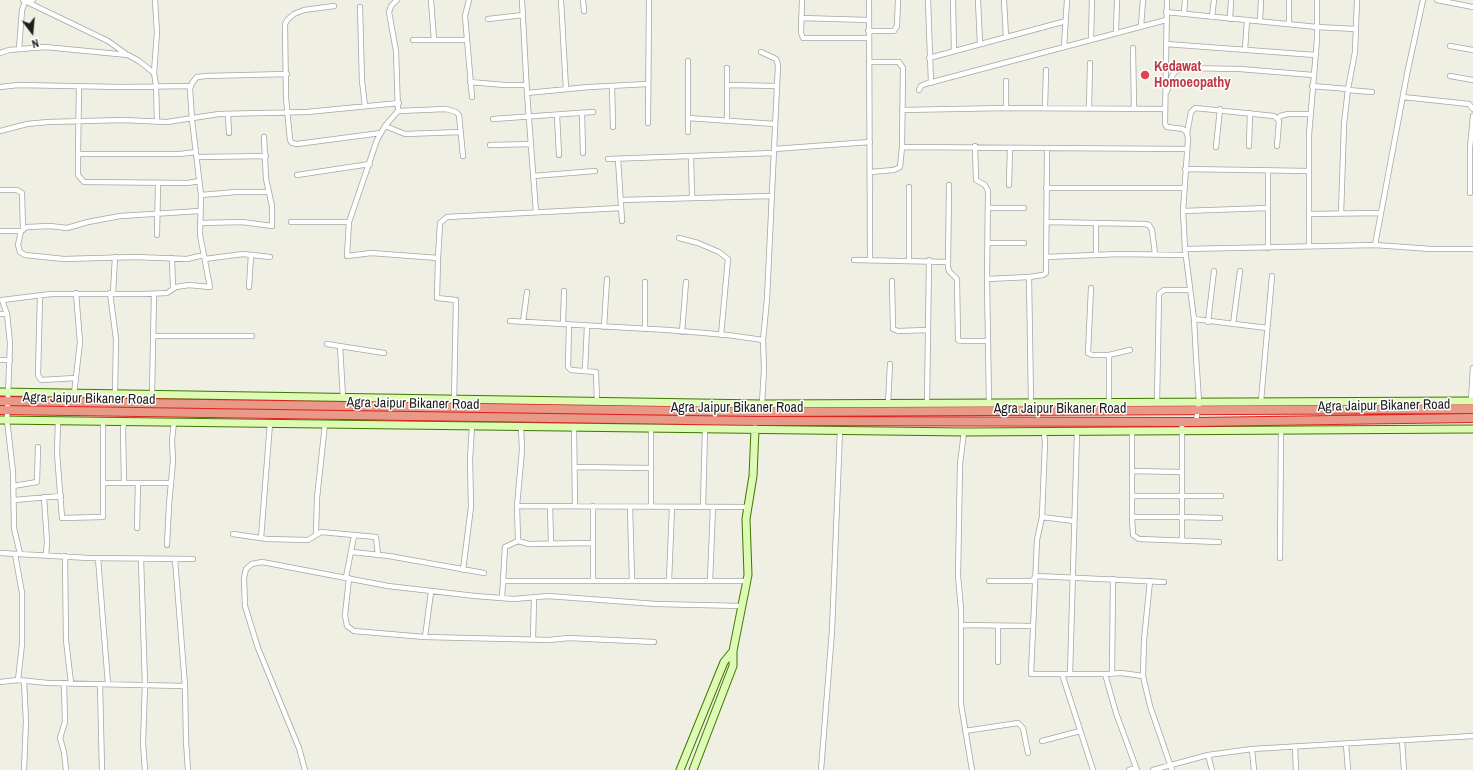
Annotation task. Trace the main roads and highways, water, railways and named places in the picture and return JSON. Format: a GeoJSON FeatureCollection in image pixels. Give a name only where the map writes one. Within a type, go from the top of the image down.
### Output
{"type":"FeatureCollection","features":[{"type":"Feature","properties":{"kind":"highway","name":"Agra Jaipur Bikaner Road"},"geometry":{"type":"LineString","coordinates":[[4,401],[761,412],[1198,412],[1472,404]]}},
{"type":"Feature","properties":{"kind":"highway","name":"Agra Jaipur Bikaner Road"},"geometry":{"type":"LineString","coordinates":[[4,410],[590,420],[1196,422],[1473,418]]}},
{"type":"Feature","properties":{"kind":"place","name":"Kedawat Homoeopathy"},"geometry":{"type":"Point","coordinates":[1145,75]}}]}
